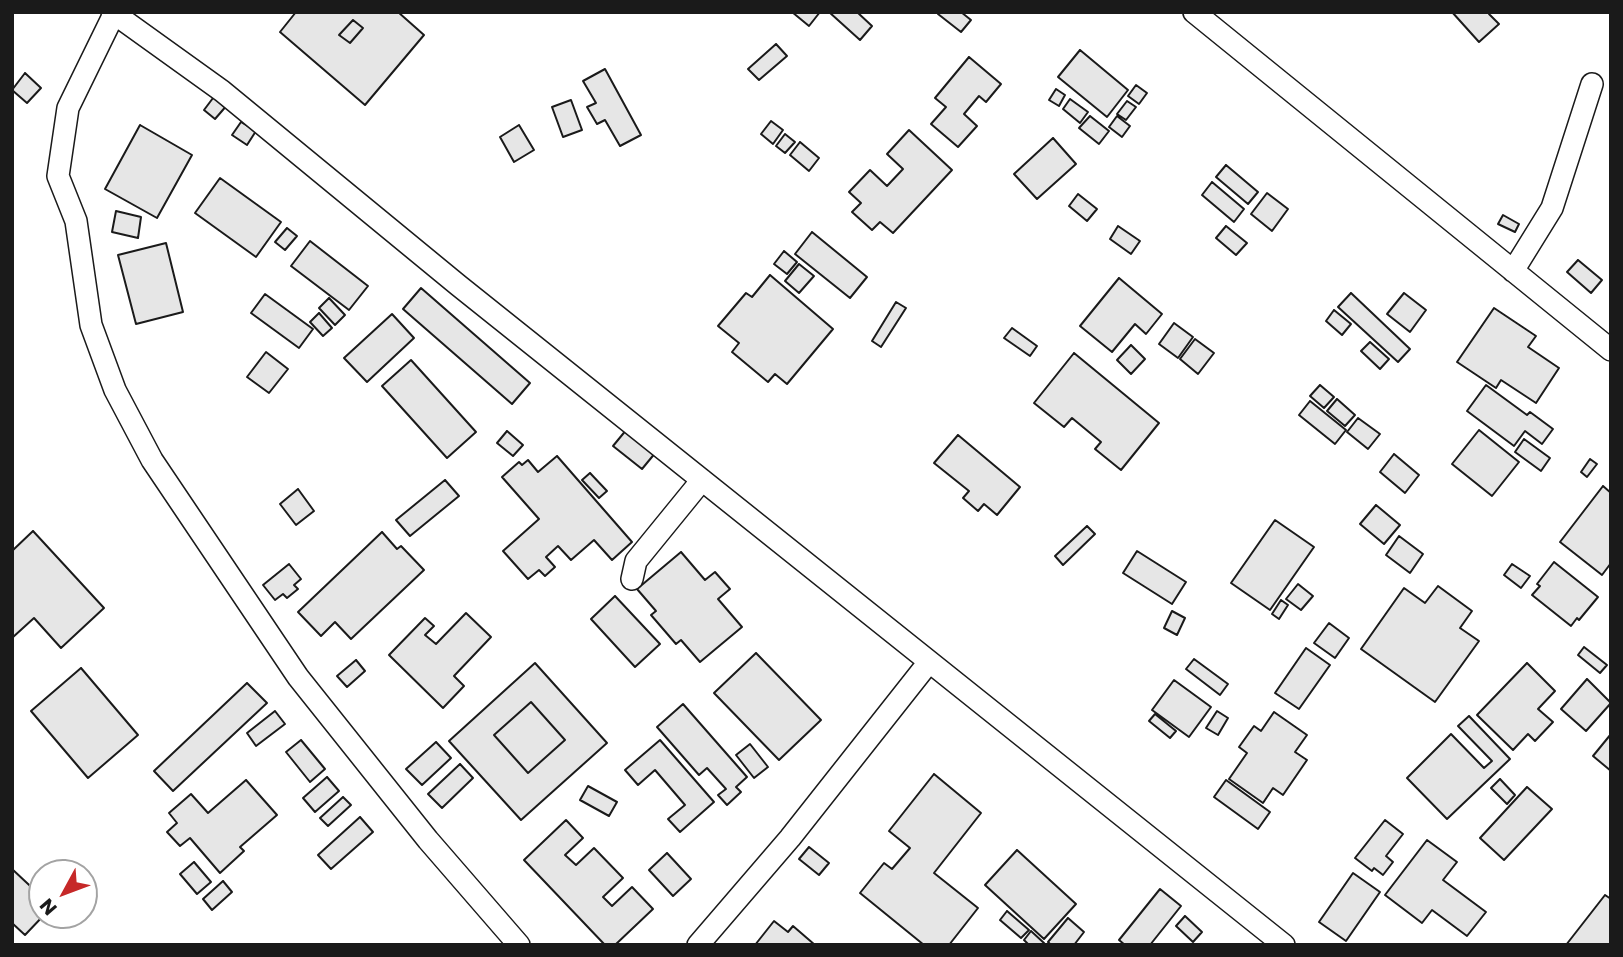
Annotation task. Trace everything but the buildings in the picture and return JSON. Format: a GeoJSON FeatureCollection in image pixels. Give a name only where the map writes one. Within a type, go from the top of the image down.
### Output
{"type":"FeatureCollection","features":[{"type":"Feature","properties":{"kind":"street"},"geometry":{"type":"LineString","coordinates":[[1194,12],[1611,350]]}},
{"type":"Feature","properties":{"kind":"street"},"geometry":{"type":"LineString","coordinates":[[519,945],[428,841],[298,677],[152,460],[115,390],[91,325],[76,221],[58,176],[68,108],[113,13],[222,91],[447,277],[1284,945]]}},
{"type":"Feature","properties":{"kind":"street"},"geometry":{"type":"LineString","coordinates":[[1513,271],[1552,208],[1592,84]]}},
{"type":"Feature","properties":{"kind":"street"},"geometry":{"type":"LineString","coordinates":[[632,579],[636,561],[702,480]]}},
{"type":"Feature","properties":{"kind":"street"},"geometry":{"type":"LineString","coordinates":[[698,945],[789,838],[929,662]]}}]}
